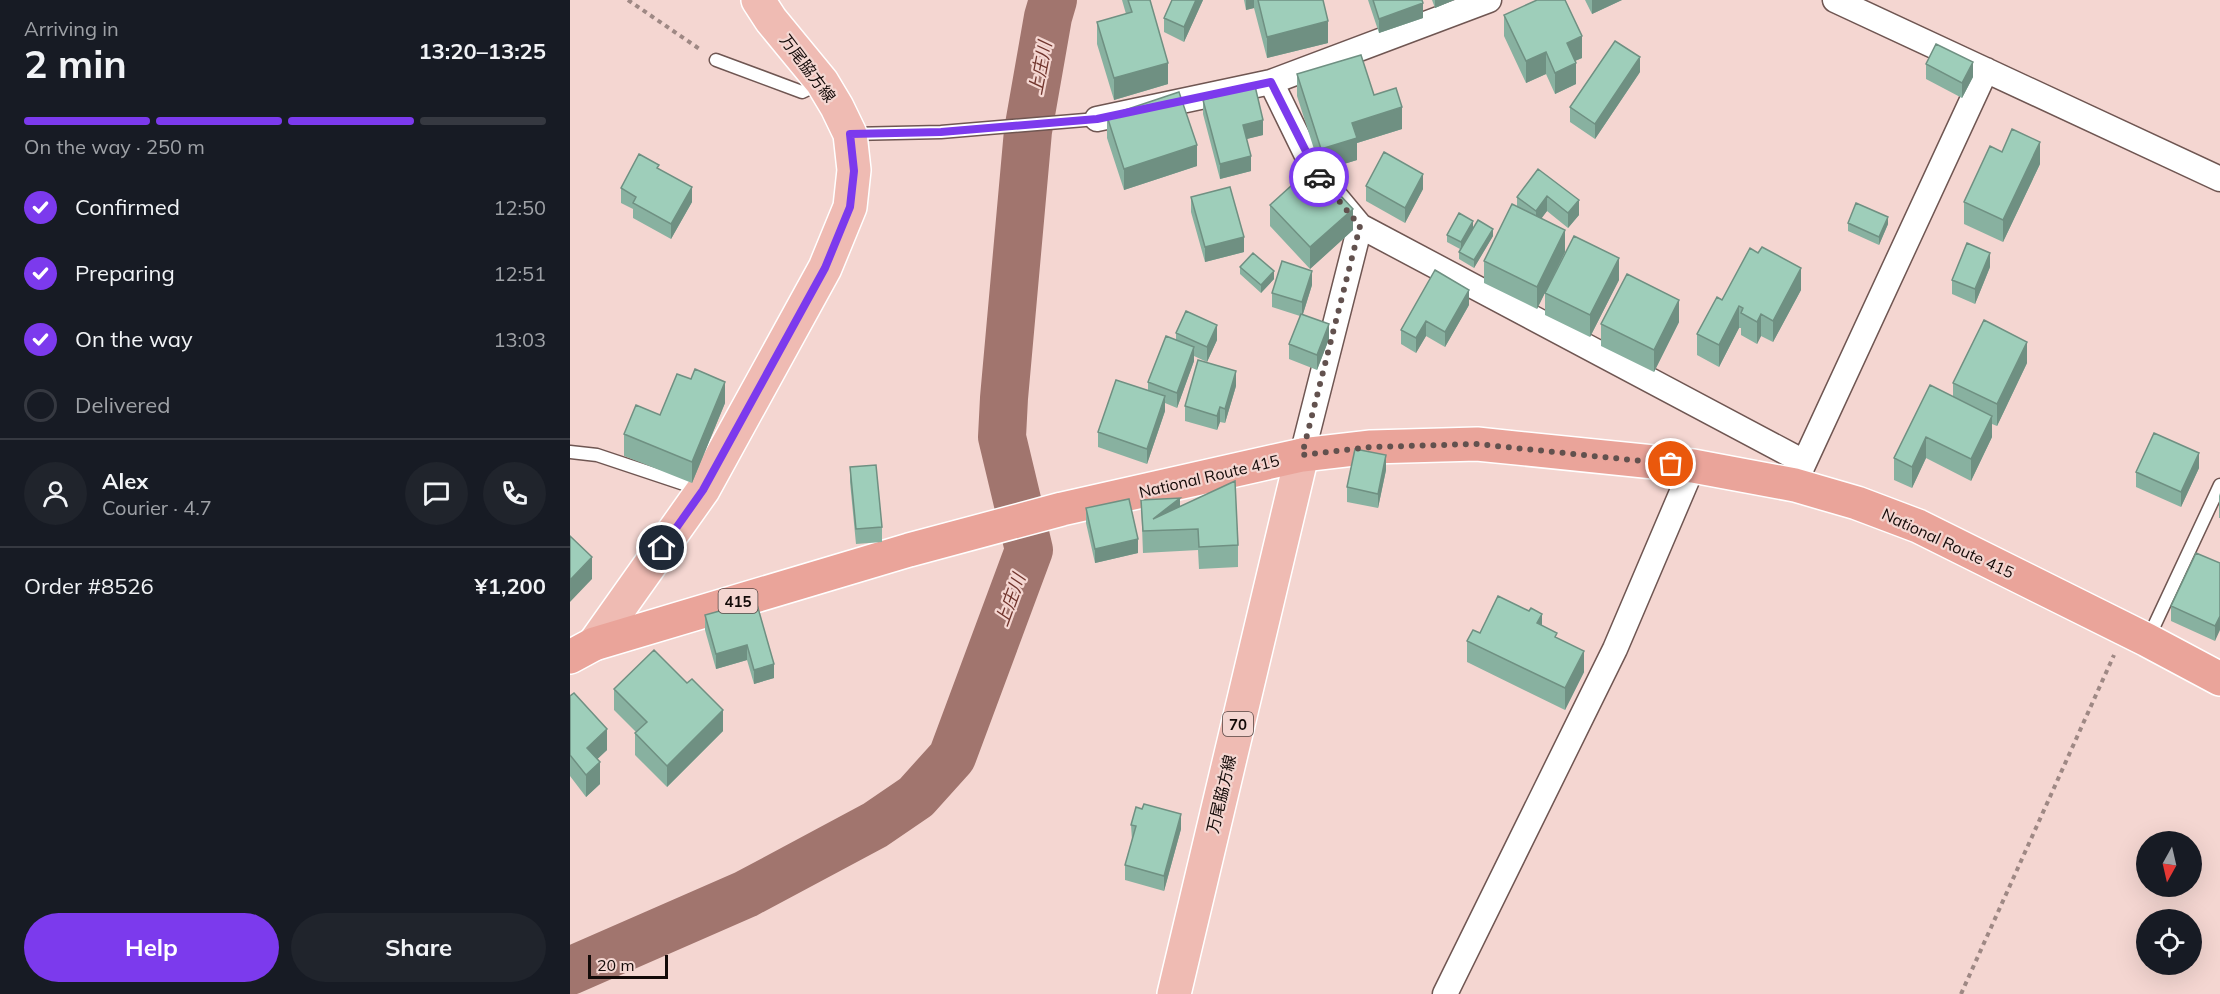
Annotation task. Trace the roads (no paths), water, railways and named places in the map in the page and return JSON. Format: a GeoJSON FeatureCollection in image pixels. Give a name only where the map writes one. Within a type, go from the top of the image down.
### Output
{"type":"FeatureCollection","features":[{"type":"Feature","properties":{"kind":"highway","name":"National Route 415"},"geometry":{"type":"LineString","coordinates":[[582,651],[909,550],[1062,509],[1302,455],[1371,447],[1477,444],[1693,466],[1799,474],[1857,503],[1918,526],[2220,679]]}},
{"type":"Feature","properties":{"kind":"main road","name":"万尾脇方線"},"geometry":{"type":"LineString","coordinates":[[582,651],[703,490],[825,268],[850,207],[854,171],[850,134],[822,82],[771,20],[758,0]]}},
{"type":"Feature","properties":{"kind":"main road","name":"万尾脇方線"},"geometry":{"type":"LineString","coordinates":[[1174,994],[1302,455]]}},
{"type":"Feature","properties":{"kind":"street"},"geometry":{"type":"LineString","coordinates":[[1097,119],[1271,82],[1489,0]]}},
{"type":"Feature","properties":{"kind":"street"},"geometry":{"type":"LineString","coordinates":[[1834,0],[2220,179]]}},
{"type":"Feature","properties":{"kind":"street"},"geometry":{"type":"LineString","coordinates":[[1271,82],[1315,172],[1360,226],[1799,474],[1986,70]]}},
{"type":"Feature","properties":{"kind":"street"},"geometry":{"type":"LineString","coordinates":[[1302,455],[1360,226]]}},
{"type":"Feature","properties":{"kind":"street"},"geometry":{"type":"LineString","coordinates":[[1445,994],[1615,649],[1693,466]]}},
{"type":"Feature","properties":{"kind":"lane"},"geometry":{"type":"LineString","coordinates":[[716,60],[802,92],[822,82]]}},
{"type":"Feature","properties":{"kind":"lane"},"geometry":{"type":"LineString","coordinates":[[850,134],[941,132],[1097,119]]}},
{"type":"Feature","properties":{"kind":"lane"},"geometry":{"type":"LineString","coordinates":[[570,452],[597,455],[703,490]]}},
{"type":"Feature","properties":{"kind":"lane"},"geometry":{"type":"LineString","coordinates":[[2136,635],[2220,485]]}},
{"type":"Feature","properties":{"kind":"waterway","name":"上庄川"},"geometry":{"type":"LineString","coordinates":[[570,971],[746,894],[875,825],[916,797],[952,757],[1029,550],[1002,437],[1028,131],[1053,0]]}}]}
